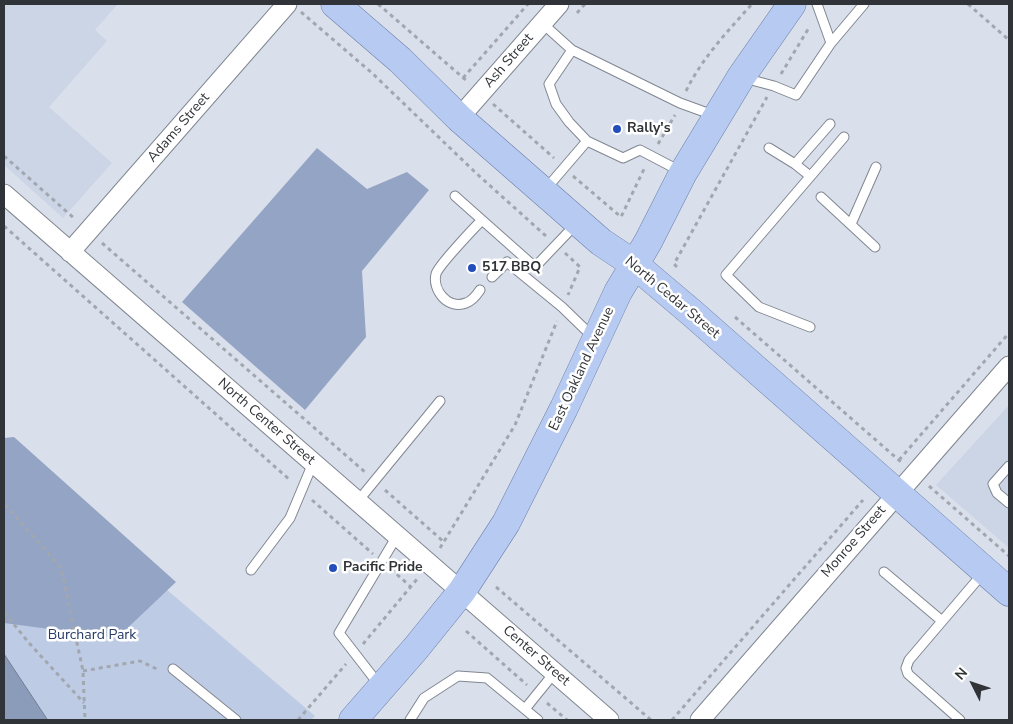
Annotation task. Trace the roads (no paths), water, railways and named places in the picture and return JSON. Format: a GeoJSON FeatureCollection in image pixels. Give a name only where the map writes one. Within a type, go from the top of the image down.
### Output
{"type":"FeatureCollection","features":[{"type":"Feature","properties":{"kind":"main road","name":"North Cedar Street"},"geometry":{"type":"LineString","coordinates":[[335,4],[400,60],[459,118],[601,242],[634,264],[906,483],[985,571],[1009,592]]}},
{"type":"Feature","properties":{"kind":"main road","name":"East Oakland Avenue"},"geometry":{"type":"LineString","coordinates":[[353,720],[462,591],[506,524],[618,292],[648,242],[683,173],[741,77],[792,4]]}},
{"type":"Feature","properties":{"kind":"street","name":"Ash Street"},"geometry":{"type":"LineString","coordinates":[[459,118],[559,4]]}},
{"type":"Feature","properties":{"kind":"street","name":"Adams Street"},"geometry":{"type":"LineString","coordinates":[[70,252],[292,6]]}},
{"type":"Feature","properties":{"kind":"street"},"geometry":{"type":"LineString","coordinates":[[4,194],[70,252]]}},
{"type":"Feature","properties":{"kind":"street","name":"North Center Street"},"geometry":{"type":"LineString","coordinates":[[70,252],[462,591]]}},
{"type":"Feature","properties":{"kind":"street","name":"Monroe Street"},"geometry":{"type":"LineString","coordinates":[[700,720],[906,483],[1004,375]]}},
{"type":"Feature","properties":{"kind":"street","name":"Center Street"},"geometry":{"type":"LineString","coordinates":[[462,591],[609,720]]}},
{"type":"Feature","properties":{"kind":"lane"},"geometry":{"type":"LineString","coordinates":[[741,77],[774,86],[796,96],[830,42],[864,4]]}},
{"type":"Feature","properties":{"kind":"lane"},"geometry":{"type":"LineString","coordinates":[[818,8],[830,42]]}},
{"type":"Feature","properties":{"kind":"lane"},"geometry":{"type":"LineString","coordinates":[[542,24],[572,50],[680,104],[716,116]]}},
{"type":"Feature","properties":{"kind":"lane"},"geometry":{"type":"LineString","coordinates":[[572,50],[549,84],[556,104],[569,122],[587,141],[623,158],[640,150],[683,173]]}},
{"type":"Feature","properties":{"kind":"lane"},"geometry":{"type":"LineString","coordinates":[[795,164],[830,124]]}},
{"type":"Feature","properties":{"kind":"lane"},"geometry":{"type":"LineString","coordinates":[[810,327],[758,308],[726,275],[844,137]]}},
{"type":"Feature","properties":{"kind":"lane"},"geometry":{"type":"LineString","coordinates":[[544,192],[587,141]]}},
{"type":"Feature","properties":{"kind":"lane"},"geometry":{"type":"LineString","coordinates":[[769,148],[810,176]]}},
{"type":"Feature","properties":{"kind":"lane"},"geometry":{"type":"LineString","coordinates":[[851,224],[876,167]]}},
{"type":"Feature","properties":{"kind":"lane"},"geometry":{"type":"LineString","coordinates":[[455,196],[535,267],[578,222]]}},
{"type":"Feature","properties":{"kind":"lane"},"geometry":{"type":"LineString","coordinates":[[821,197],[875,247]]}},
{"type":"Feature","properties":{"kind":"lane"},"geometry":{"type":"LineString","coordinates":[[480,290],[473,300],[464,304],[454,304],[443,298],[435,287],[436,272],[482,220]]}},
{"type":"Feature","properties":{"kind":"lane"},"geometry":{"type":"LineString","coordinates":[[492,277],[507,262],[562,307],[596,340]]}},
{"type":"Feature","properties":{"kind":"lane"},"geometry":{"type":"LineString","coordinates":[[358,501],[440,401]]}},
{"type":"Feature","properties":{"kind":"lane"},"geometry":{"type":"LineString","coordinates":[[250,570],[290,518],[314,463]]}},
{"type":"Feature","properties":{"kind":"lane"},"geometry":{"type":"LineString","coordinates":[[1009,466],[993,484],[997,493],[1009,503]]}},
{"type":"Feature","properties":{"kind":"lane"},"geometry":{"type":"LineString","coordinates":[[382,688],[339,633],[397,536]]}},
{"type":"Feature","properties":{"kind":"lane"},"geometry":{"type":"LineString","coordinates":[[960,720],[908,674],[906,668],[910,660],[985,571]]}},
{"type":"Feature","properties":{"kind":"lane"},"geometry":{"type":"LineString","coordinates":[[884,572],[942,621]]}},
{"type":"Feature","properties":{"kind":"lane"},"geometry":{"type":"LineString","coordinates":[[173,669],[236,720]]}},
{"type":"Feature","properties":{"kind":"lane"},"geometry":{"type":"LineString","coordinates":[[525,709],[555,672]]}},
{"type":"Feature","properties":{"kind":"lane"},"geometry":{"type":"LineString","coordinates":[[410,720],[424,698],[458,676],[487,678],[538,720]]}},
{"type":"Feature","properties":{"kind":"place","name":"Rally's"},"geometry":{"type":"Point","coordinates":[617,129]}},
{"type":"Feature","properties":{"kind":"place","name":"517 BBQ"},"geometry":{"type":"Point","coordinates":[472,268]}},
{"type":"Feature","properties":{"kind":"place","name":"Pacific Pride"},"geometry":{"type":"Point","coordinates":[333,568]}},
{"type":"Feature","properties":{"kind":"park label","name":"Burchard Park"},"geometry":{"type":"Point","coordinates":[92,636]}}]}
